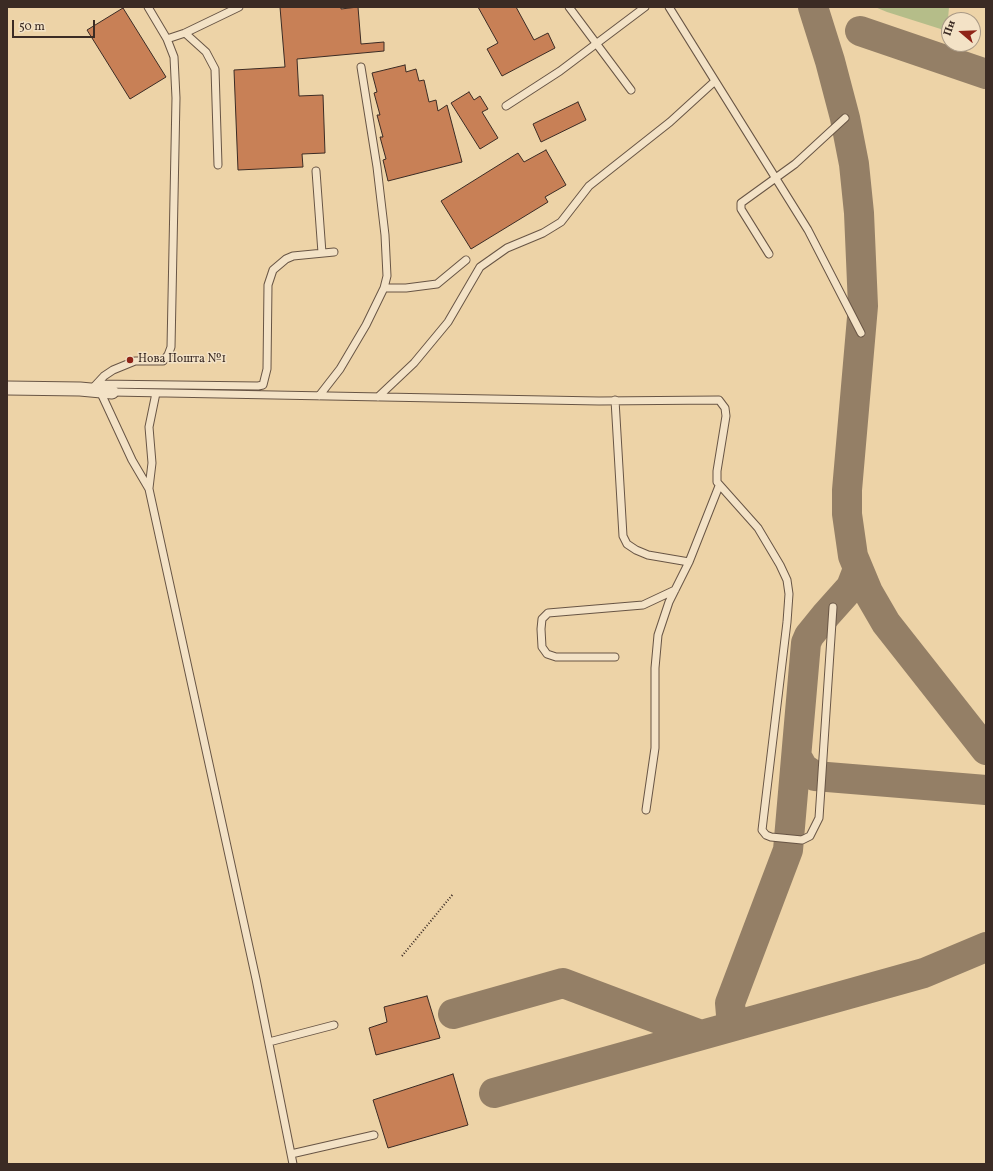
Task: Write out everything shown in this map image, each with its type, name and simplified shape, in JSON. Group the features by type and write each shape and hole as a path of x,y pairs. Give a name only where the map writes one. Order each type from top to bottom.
{"street":[{"path":"7,388 96,389"}],"lane":[{"path":"96,389 113,370 135,361 163,362 171,346 176,98 174,57 167,39 148,7"},
{"path":"167,39 185,33 239,7"},
{"path":"569,7 631,90"},
{"path":"506,106 560,71 645,7"},
{"path":"669,7 808,230 861,333"},
{"path":"185,33 206,52 215,69 218,165"},
{"path":"320,396 349,356 372,314 384,288 387,266 377,167 361,67"},
{"path":"378,397 414,363 448,322 480,267 507,248 543,233 561,222 589,186 670,122 715,81"},
{"path":"769,254 740,207 743,201 815,146 845,118"},
{"path":"316,171 322,253"},
{"path":"96,389 263,385 267,369 268,285 273,270 286,259 293,256 334,252"},
{"path":"384,288 406,288 437,284 466,260"},
{"path":"96,389 156,393 320,396 719,400 723,403 726,416 717,471 720,486 758,528 787,580 789,594 762,830 766,835 771,837 802,840 810,836 819,818 833,607"},
{"path":"96,389 132,460 149,488 269,1042 293,1164"},
{"path":"149,488 152,463 149,427 156,393"},
{"path":"616,400 623,536 628,544 636,550 648,555 689,562"},
{"path":"646,810 655,748 655,668 658,634 675,590 689,562 720,486"},
{"path":"616,657 556,657 547,654 542,647 542,619 548,613 643,604 675,590"},
{"path":"269,1042 334,1025"},
{"path":"291,1154 374,1135"}],"path":[{"path":"402,956 453,894"}],"green space":[{"path":"875,7 949,7 949,12 941,12 941,29"}],"building":[{"path":"280,7 341,7 341,9 358,7 361,44 384,42 384,51 297,59 299,96 323,95 325,153 302,154 303,167 238,170 234,70 285,67"},
{"path":"478,7 516,7 534,40 548,33 555,48 502,76 487,49 498,43"},
{"path":"123,8 166,77 130,99 87,30"},
{"path":"405,65 406,72 416,69 419,81 424,80 429,102 436,100 438,111 447,105 462,162 388,181 383,160 386,159 380,137 383,137 377,115 380,115 374,93 377,92 372,73"},
{"path":"469,92 474,100 480,96 488,109 482,112 498,138 480,149 451,103"},
{"path":"578,102 586,120 541,142 533,124"},
{"path":"546,150 566,185 545,197 548,202 471,249 441,201 518,153 524,162"},
{"path":"427,996 440,1038 376,1055 369,1028 387,1022 384,1007"},
{"path":"453,1074 468,1125 388,1148 373,1100"}],"taxiway":[{"path":"813,7 830,61 845,118 854,164 859,213 863,306 847,490 847,514 853,556 868,592 886,623 986,750"},
{"path":"860,31 986,74"},
{"path":"740,1024 736,1022 731,1015 730,1003 788,850 806,643 809,636 851,587 858,569"},
{"path":"797,757 803,768 815,776 986,790"},
{"path":"494,1093 924,973 986,947"},
{"path":"453,1014 563,983 701,1035"}],"place":[{"name":"Нова Пошта №1","path":"130,360"}]}
